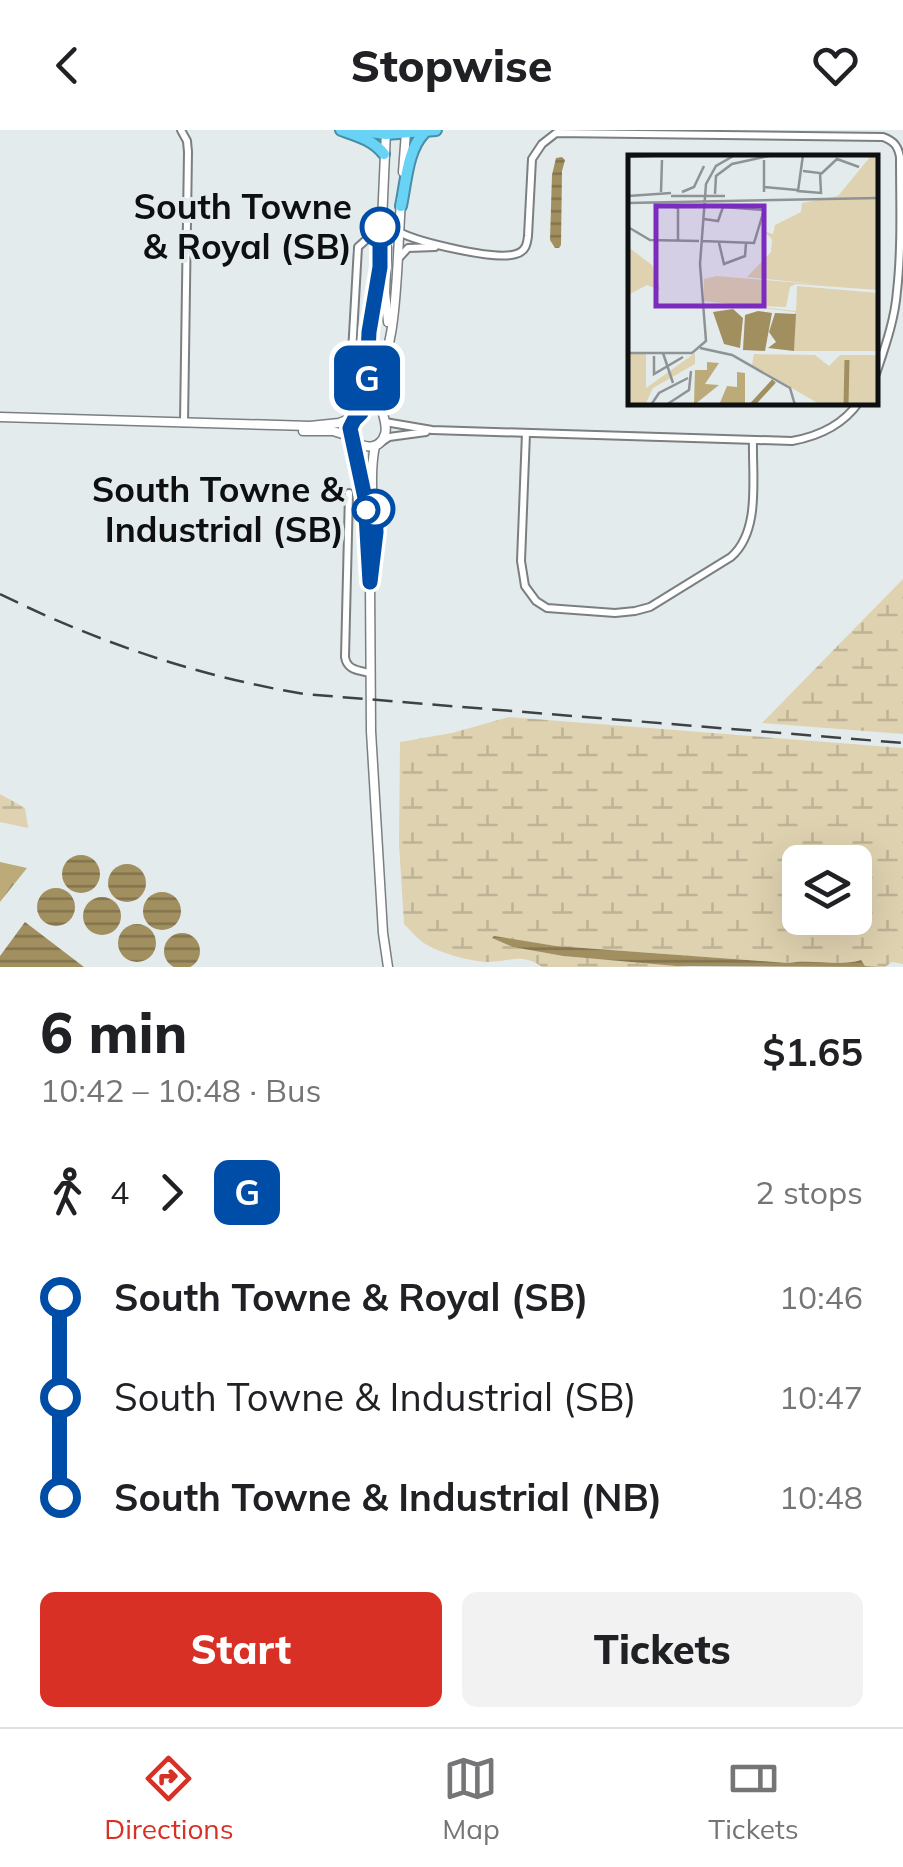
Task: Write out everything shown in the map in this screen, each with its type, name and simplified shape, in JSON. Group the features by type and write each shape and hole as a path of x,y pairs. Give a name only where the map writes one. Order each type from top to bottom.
{"highway":[{"path":"341,130 367,140 384,154"},
{"path":"352,130 436,130"},
{"path":"401,206 416,143 428,131"}],"street":[{"path":"181,130 186,138 188,162 184,423"},
{"path":"386,132 367,387 359,414 351,424 365,498 370,582 369,673 380,891 388,967"},
{"path":"370,582 376,532 371,462 385,436 378,392 390,336 406,132"},
{"path":"397,260 408,248 446,247 512,255 524,250 532,158 556,134 883,137 898,148 900,210 897,292 878,368"},
{"path":"399,232 446,247"},
{"path":"350,388 358,247 367,239 380,239"},
{"path":"380,239 387,248 390,336"},
{"path":"0,417 325,425 373,412 383,420 432,430 792,440 822,433 845,419 857,405"},
{"path":"285,425 333,432 364,447 389,437 432,430"},
{"path":"526,433 521,556 525,586 536,601 548,608 570,612 615,613 650,607 740,549 751,506 753,440"},
{"path":"349,492 345,656 348,666 369,673"}],"green space":[{"path":"903,579 903,734 762,723"},
{"path":"509,717 903,748 903,964 865,966 860,960 789,963 528,942 513,947 563,956 689,967 542,967 522,959 473,960 427,945 404,924 399,844 400,742"},
{"path":"0,794 25,808 28,828 0,822"},
{"path":"0,862 27,868 0,902"}],"shaded area":[{"path":"556,158 565,160 561,245 555,248 550,240 552,175"},
{"path":"81,855 94,861 100,874 94,887 81,893 68,887 62,874 68,861"},
{"path":"127,864 140,870 146,883 140,896 127,902 114,896 108,883 114,870"},
{"path":"56,888 69,894 75,907 69,920 56,926 43,920 37,907 43,894"},
{"path":"162,892 175,898 181,911 175,924 162,930 149,924 143,911 149,898"},
{"path":"102,897 115,903 121,916 115,929 102,935 89,929 83,916 89,903"},
{"path":"25,922 84,967 0,967 0,956"},
{"path":"137,924 150,930 156,943 150,956 137,962 124,956 118,943 124,930"},
{"path":"175,934 189,934 199,944 199,958 190,967 174,967 165,958 165,944"},
{"path":"494,936 556,946 788,963 861,960 865,966 881,967 676,966 563,956 513,947"}],"railway":[{"path":"0,594 148,655 225,678 304,694 903,743"}],"bus line":[{"name":"G","path":"375,509 370,582 365,498 350,428 366,397 369,332 380,267 380,227"}],"place":[{"name":"South Towne & Royal (SB)","path":"380,227"},
{"name":"South Towne & Industrial (SB)","path":"366,510"}]}
